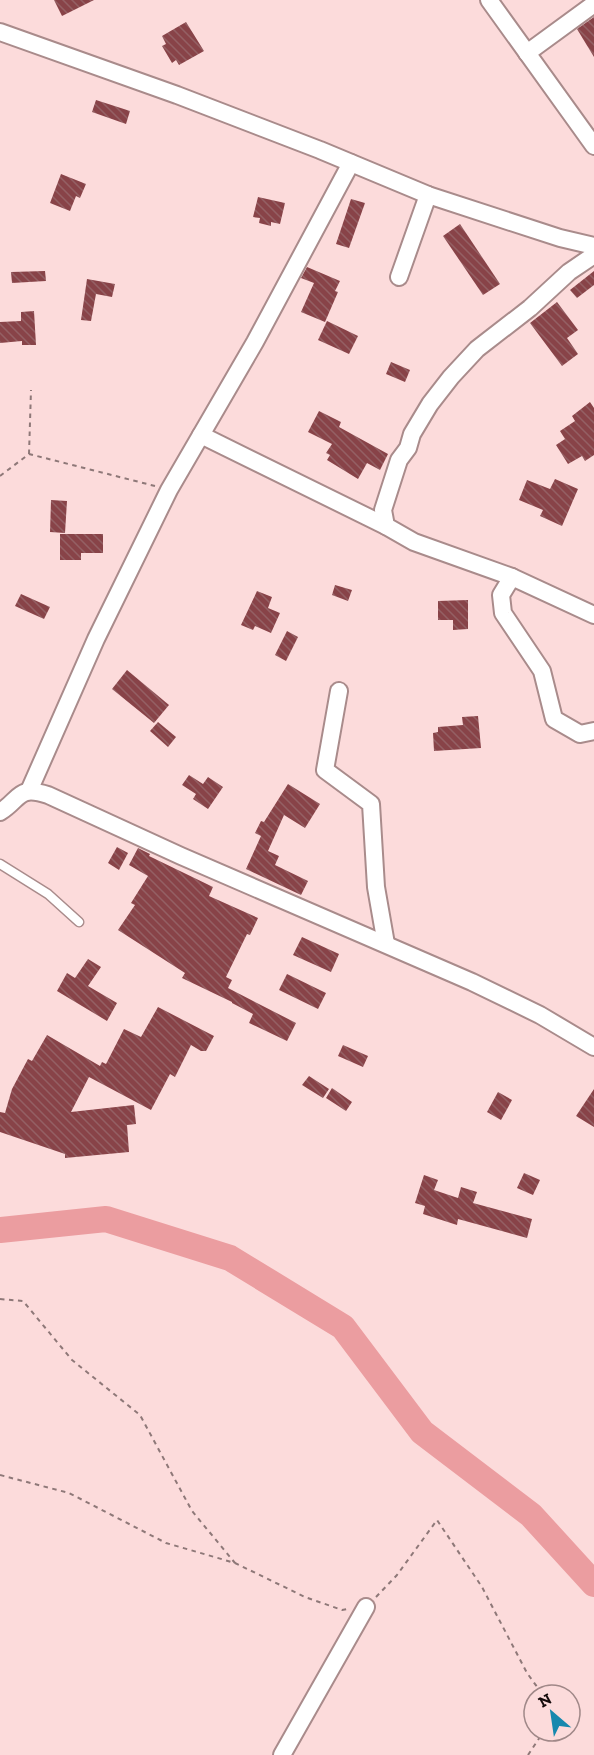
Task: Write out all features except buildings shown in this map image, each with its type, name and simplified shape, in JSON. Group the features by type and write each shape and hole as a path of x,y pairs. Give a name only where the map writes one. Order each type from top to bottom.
{"street":[{"path":"489,0 594,146"},
{"path":"527,52 594,4"},
{"path":"0,32 177,95 428,195 560,238 594,246"},
{"path":"29,791 96,639 169,490 255,342 351,163"},
{"path":"399,277 428,195"},
{"path":"386,525 383,510 399,460 408,448 412,434 430,404 451,376 477,350 530,308 569,272 594,255"},
{"path":"201,435 386,525 414,542 512,578 594,615"},
{"path":"512,578 501,595 503,613 542,671 554,719 580,734 594,732"},
{"path":"339,691 324,770 371,804 376,887 386,944"},
{"path":"0,812 20,794 29,791 48,795 181,856 520,1004 594,1047"},
{"path":"282,1755 366,1607"}],"lane":[{"path":"0,864 48,894 79,922"}],"path":[{"path":"29,454 31,390"},
{"path":"0,476 29,454"},
{"path":"29,454 169,490"},
{"path":"0,1299 23,1301 72,1360 140,1415 192,1511 235,1563"},
{"path":"0,1475 69,1493 166,1543 235,1563 304,1597 342,1610 366,1607 397,1575 437,1520 482,1587 534,1683"}],"waterway":[{"path":"0,1230 106,1219 230,1258 343,1327 422,1432 531,1515 594,1584"}]}
